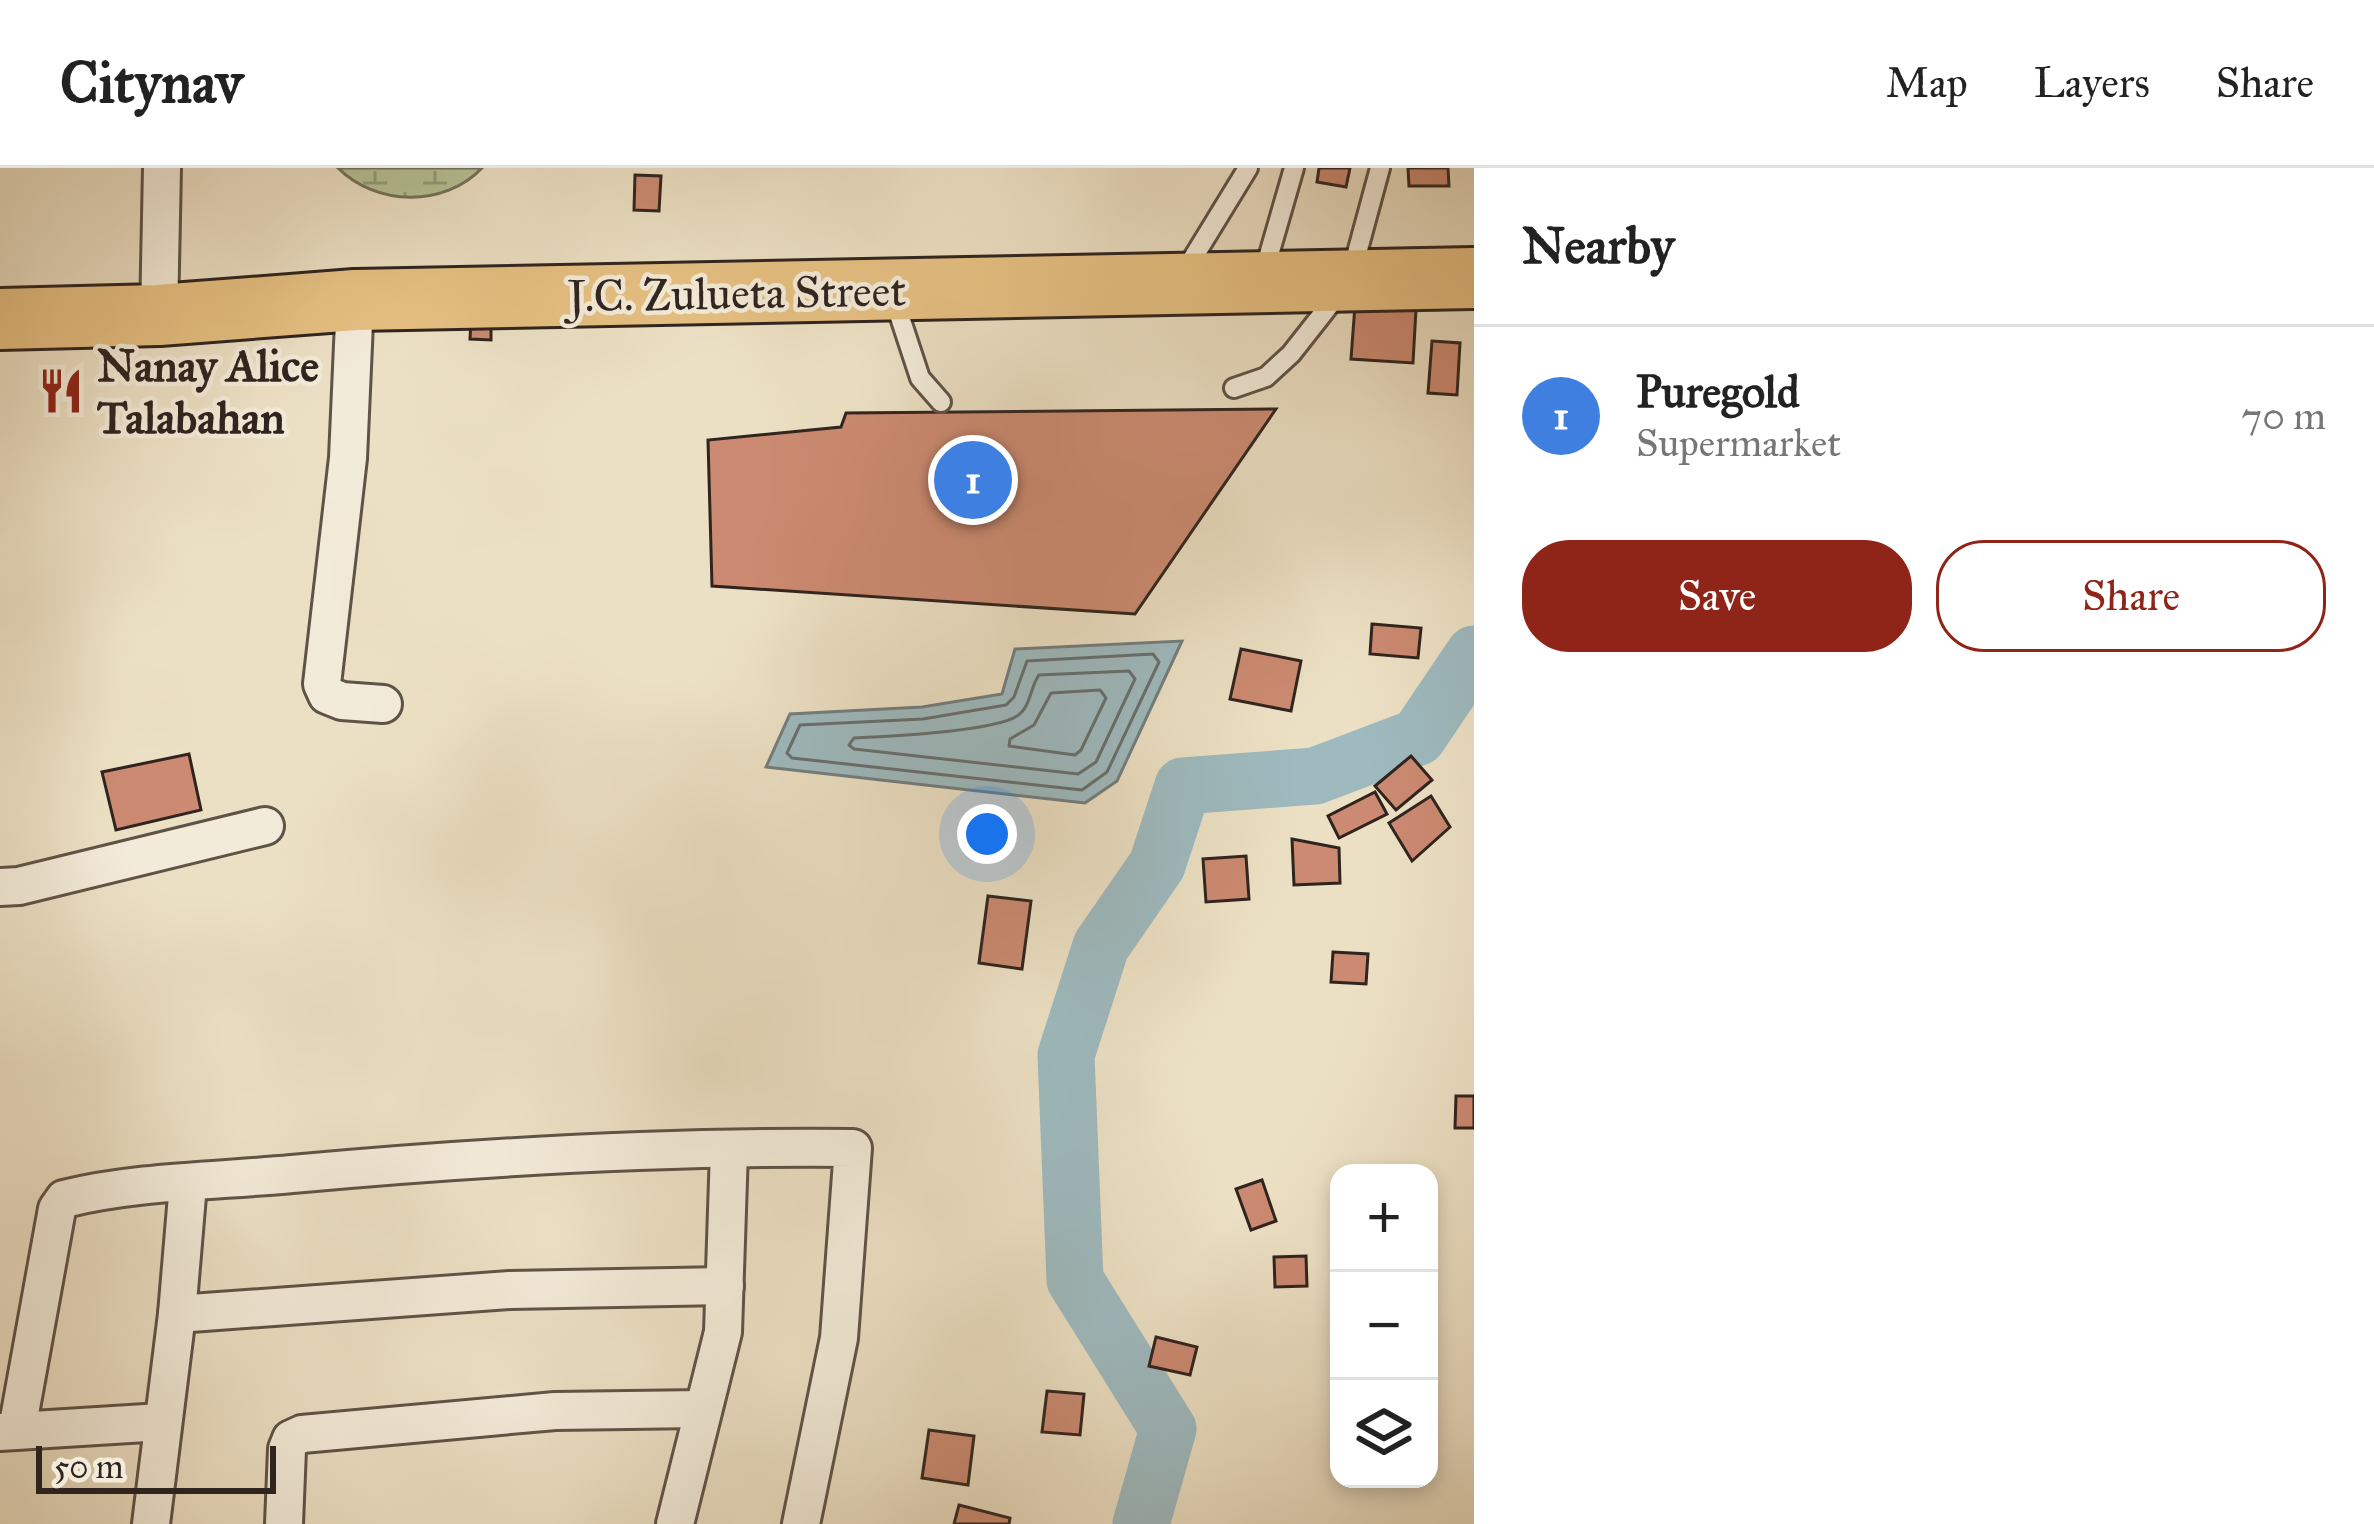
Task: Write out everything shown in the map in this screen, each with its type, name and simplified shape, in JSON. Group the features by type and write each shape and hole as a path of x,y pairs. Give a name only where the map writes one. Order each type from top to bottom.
{"main road":[{"name":"J.C. Zulueta Street","path":"0,319 159,315 355,300 1474,278"}],"street":[{"path":"159,315 162,168"},
{"path":"355,300 348,458 322,685 327,695 342,701 383,704"},
{"path":"0,887 100,868 265,826"},
{"path":"162,1422 9,1431 57,1209 64,1199 439,1161 853,1148 839,1338 801,1524"},
{"path":"675,1524 723,1332 729,1150"},
{"path":"151,1524 188,1184"},
{"path":"177,1314 510,1290 725,1286"},
{"path":"284,1524 287,1449 291,1439 302,1434 555,1411 702,1409"}],"lane":[{"path":"1176,285 1248,168"},
{"path":"1261,283 1294,168"},
{"path":"1234,388 1266,377 1291,354 1350,279 1380,168"},
{"path":"891,290 920,378 941,402"}],"green space":[{"path":"338,168 482,168 449,190 410,197 371,190"}],"water":[{"path":"1182,641 1117,781 1085,803 766,767 790,714 922,707 1002,694 1015,649"}],"building":[{"path":"1319,168 1350,168 1346,187 1317,182"},
{"path":"1408,168 1448,168 1449,186 1409,186"},
{"path":"635,175 661,176 659,211 634,210"},
{"path":"1355,305 1416,309 1413,363 1351,359"},
{"path":"471,320 491,320 491,340 470,339"},
{"path":"1432,341 1460,343 1457,395 1428,393"},
{"path":"1276,409 1135,614 712,586 708,440 841,427 846,413"},
{"path":"1372,624 1421,628 1418,658 1370,654"},
{"path":"1241,649 1301,661 1291,711 1230,699"},
{"path":"189,754 201,810 116,830 102,772"},
{"path":"1411,756 1432,780 1396,810 1375,786"},
{"path":"1375,792 1387,814 1339,838 1328,816"},
{"path":"1431,796 1450,827 1412,861 1389,823"},
{"path":"1292,839 1339,848 1340,883 1294,885"},
{"path":"1246,856 1249,899 1206,902 1203,859"},
{"path":"988,896 1031,901 1022,969 979,963"},
{"path":"1333,952 1368,954 1366,984 1331,982"},
{"path":"1456,1096 1474,1096 1474,1128 1455,1128"},
{"path":"1262,1180 1276,1221 1251,1230 1236,1189"},
{"path":"1306,1256 1307,1286 1275,1287 1274,1257"},
{"path":"1156,1337 1197,1347 1190,1375 1149,1366"},
{"path":"1047,1391 1084,1394 1080,1435 1042,1432"},
{"path":"929,1430 974,1436 968,1485 922,1478"},
{"path":"959,1505 1010,1518 1009,1524 954,1524"}],"waterway":[{"path":"1141,1524 1168,1429 1075,1280 1066,1055 1101,946 1157,865 1183,786 1315,776 1418,737 1474,654"}],"place":[{"name":"Nanay Alice Talabahan","path":"61,391"},
{"name":"Puregold","path":"973,480"}]}
